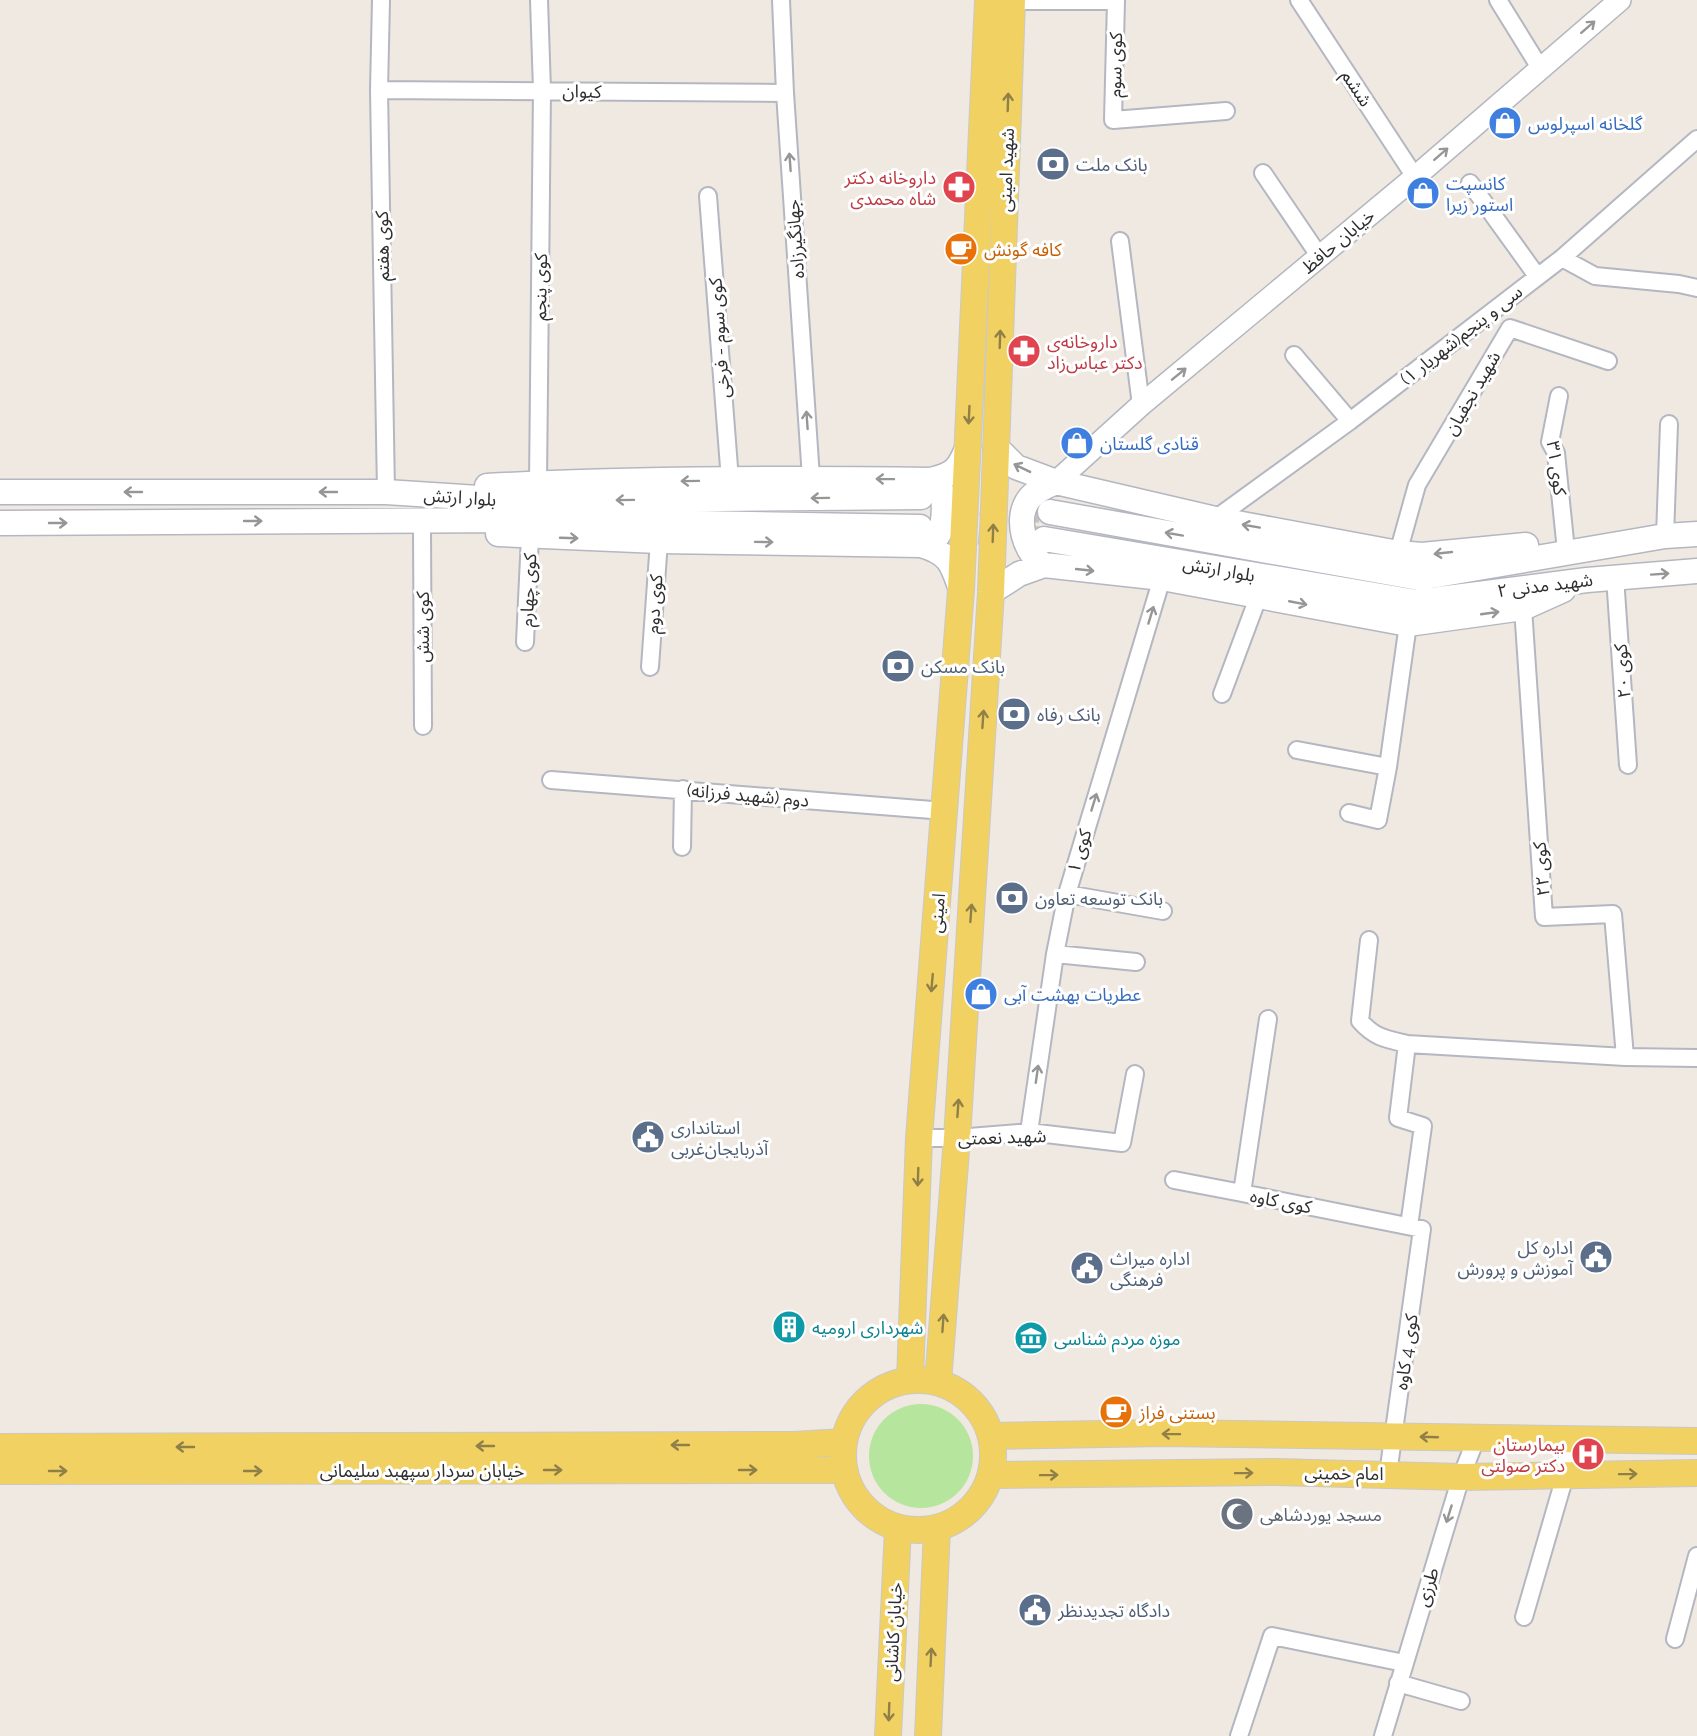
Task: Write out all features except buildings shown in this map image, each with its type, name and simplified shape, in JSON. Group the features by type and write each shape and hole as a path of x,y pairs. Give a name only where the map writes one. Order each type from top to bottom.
{"main road":[{"name":"شهید امینی","path":"968,446 1004,0"},
{"name":"شهید امینی","path":"992,592 1004,0"},
{"path":"926,489 954,472 964,458 968,446"},
{"name":"امینی","path":"910,1379 919,1138 961,590 968,446"},
{"path":"996,447 1016,467 1056,482 1397,564"},
{"path":"386,492 538,483 811,478 926,489 939,486 944,497 943,519 938,535 931,542 920,536 658,541 530,537 422,528 386,520"},
{"path":"1056,482 1030,497 1024,506 1022,522 1028,549 1035,560 1044,565 1162,578 1408,624 1523,608 1587,580"},
{"name":"بلوار ارتش","path":"0,492 386,492 526,501 926,489"},
{"name":"بلوار ارتش","path":"1050,512 1397,564"},
{"name":"بلوار ارتش","path":"0,523 527,520 920,536"},
{"name":"شهید مدنی ۲","path":"1397,564 1419,578 1574,545 1697,534"},
{"path":"920,536 949,560 961,590"},
{"name":"بلوار ارتش","path":"1044,539 1393,599"},
{"path":"992,592 1019,574 1044,565"},
{"name":"شهید مدنی ۲","path":"1393,599 1416,602 1587,580 1697,571"},
{"name":"امینی","path":"938,1382 957,1138 992,592"},
{"path":"910,1379 938,1382 956,1389 972,1402 984,1418 991,1436 994,1455 991,1475 983,1494 971,1509 955,1521 937,1528 918,1530 898,1528 869,1512 849,1486 844,1470 844,1442 851,1419 862,1404 876,1392 892,1383 910,1379"},
{"name":"امام خمینی","path":"991,1436 1165,1433 1697,1441"},
{"name":"خیابان سردار سپهبد سلیمانی","path":"0,1447 782,1445 844,1442"},
{"name":"خیابان سردار سپهبد سلیمانی","path":"0,1471 844,1470"},
{"name":"امام خمینی","path":"991,1475 1275,1472 1461,1477 1697,1473"},
{"name":"خیابان کاشانی","path":"888,1736 898,1528"},
{"path":"928,1736 937,1528"}],"street":[{"name":"کوی هفتم","path":"381,0 379,90 386,492"},
{"name":"کوی پنجم","path":"538,483 542,90 539,0"},
{"name":"جهانگیرزاده","path":"781,0 811,478"},
{"name":"کوی سوم","path":"1004,0 1116,1 1113,120 1226,111"},
{"name":"ششم","path":"1299,0 1415,177"},
{"path":"1497,0 1540,68"},
{"name":"خیابان حافظ","path":"1056,482 1141,405 1415,177 1613,2"},
{"name":"کیوان","path":"379,90 786,93"},
{"name":"سی و پنجم(شهریار ۱)","path":"1215,519 1350,421 1562,258 1697,139"},
{"path":"1263,173 1320,257"},
{"path":"1470,183 1537,276"},
{"name":"کوی سوم - فرخی","path":"708,196 730,480"},
{"path":"1120,241 1141,405"},
{"path":"1562,258 1595,276 1680,284 1697,288"},
{"name":"شهید نجفیان","path":"1397,564 1417,485 1510,328 1608,361"},
{"path":"1294,355 1350,421"},
{"name":"کوی ۳۱","path":"1559,396 1550,442 1556,453 1574,545"},
{"path":"1665,536 1669,424"},
{"name":"کوی شش","path":"422,528 423,726"},
{"name":"کوی چهارم","path":"525,642 530,537"},
{"name":"کوی دوم","path":"650,668 658,541"},
{"name":"کوی ۲۰","path":"1615,577 1628,765"},
{"name":"کوی ۱","path":"1029,1132 1054,954 1066,894 1162,578"},
{"path":"1222,694 1259,595"},
{"name":"کوی ۲۲","path":"1523,608 1544,917 1613,914 1624,1057"},
{"path":"1349,813 1378,820 1388,767 1408,624"},
{"path":"1297,750 1388,767"},
{"name":"دوم (شهید فرزانه)","path":"551,780 945,811"},
{"path":"682,847 683,789"},
{"path":"1066,894 1163,911"},
{"path":"1369,939 1360,1021 1379,1038 1407,1044 1624,1057 1697,1058"},
{"path":"1054,954 1136,962"},
{"name":"کوی کاوه","path":"1268,1019 1242,1193 1416,1227"},
{"name":"کوی 4 کاوه","path":"1388,1474 1416,1227 1423,1126 1398,1118 1407,1044"},
{"name":"شهید نعمتی","path":"919,1138 957,1138 1029,1132 1122,1143 1135,1074"},
{"path":"1174,1180 1242,1193"},
{"name":"طرزی","path":"1383,1736 1461,1477 1476,1439"},
{"path":"1524,1617 1565,1476 1569,1440"},
{"path":"1675,1639 1697,1556"},
{"path":"1239,1736 1272,1636 1404,1663"},
{"path":"1398,1683 1461,1701"}],"green space":[{"path":"921,1404 941,1408 958,1419 969,1436 973,1456 969,1476 958,1493 941,1504 921,1508 901,1504 884,1493 873,1476 869,1456 873,1436 884,1419 901,1408"}],"tunnel":[{"path":"945,500 1050,512"},
{"path":"943,529 1043,539"}],"place":[{"name":"گلخانه اسپرلوس","path":"1505,123"},
{"name":"بانک ملت","path":"1053,164"},
{"name":"داروخانه دکتر شاه محمدی","path":"959,187"},
{"name":"کانسپت استور زیرا","path":"1423,193"},
{"name":"کافه گونش","path":"961,249"},
{"name":"داروخانه‌ی دکتر عباس‌زاد","path":"1024,351"},
{"name":"قنادی گلستان","path":"1077,443"},
{"name":"بانک مسکن","path":"898,666"},
{"name":"بانک رفاه","path":"1014,714"},
{"name":"بانک توسعه تعاون","path":"1012,898"},
{"name":"عطریات بهشت آبی","path":"981,994"},
{"name":"استانداری آذربایجان‌غربی","path":"648,1137"},
{"name":"اداره کل آموزش و پرورش","path":"1596,1257"},
{"name":"اداره میراث فرهنگی","path":"1087,1268"},
{"name":"شهرداری ارومیه","path":"789,1327"},
{"name":"موزه مردم شناسی","path":"1031,1338"},
{"name":"بستنی فراز","path":"1116,1412"},
{"name":"بیمارستان دکتر صولتی","path":"1588,1454"},
{"name":"مسجد یوردشاهی","path":"1237,1514"},
{"name":"دادگاه تجدیدنظر","path":"1035,1610"}]}
